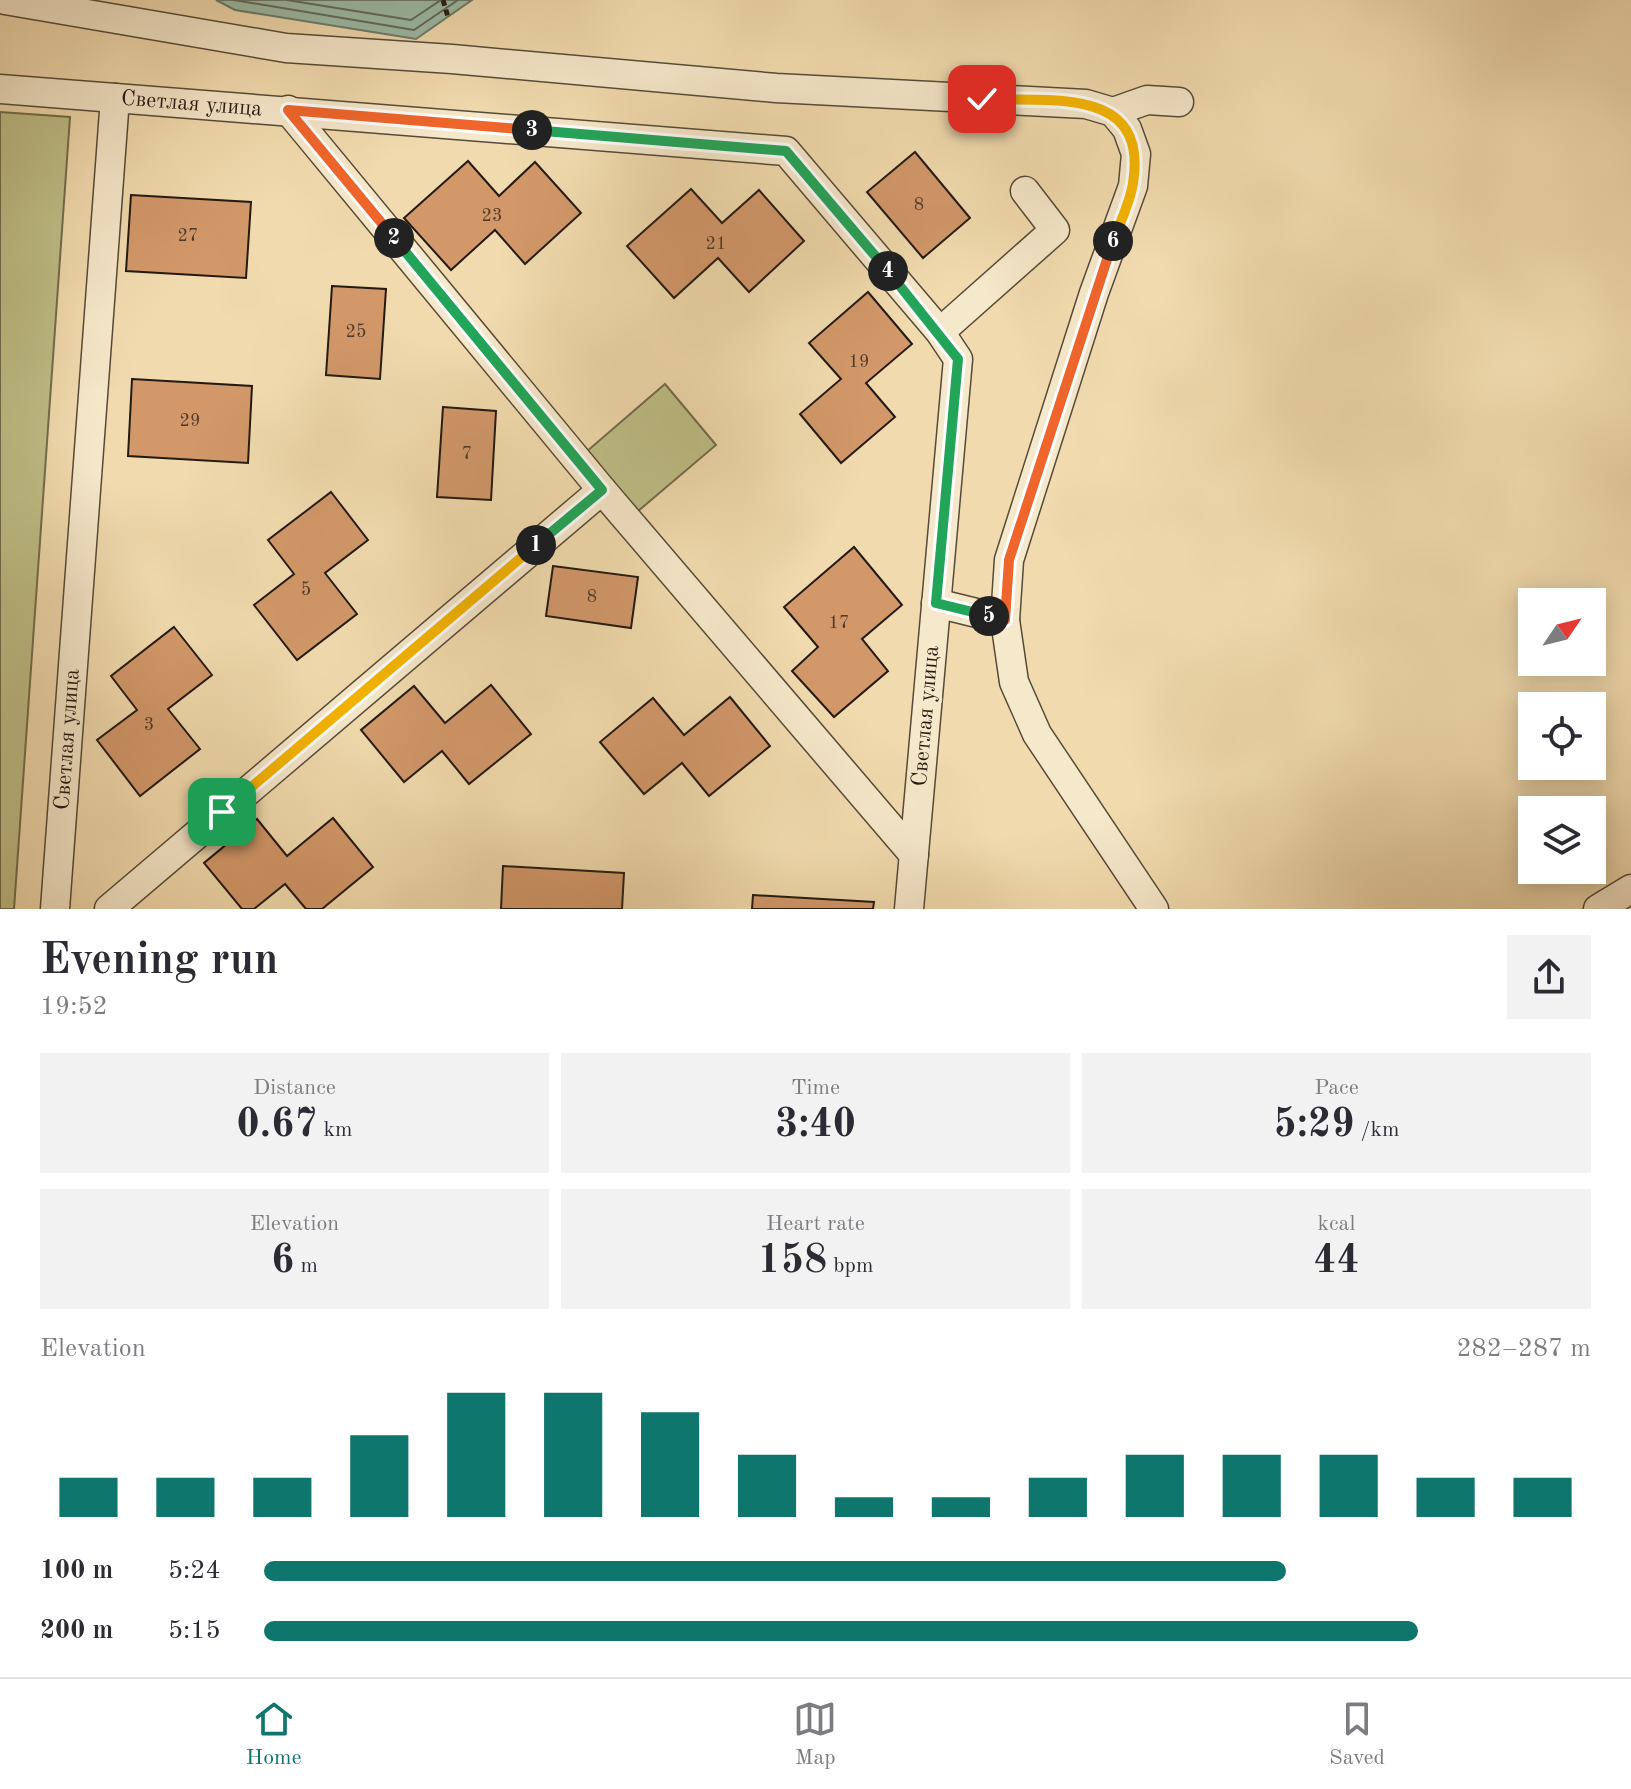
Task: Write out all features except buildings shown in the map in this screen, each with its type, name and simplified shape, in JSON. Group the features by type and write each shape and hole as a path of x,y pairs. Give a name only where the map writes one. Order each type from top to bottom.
{"street":[{"path":"5,0 286,48 452,59 776,88 1086,104 1113,112 1127,129 1136,154 1133,186 1042,449 1009,560 1005,620 1014,682 1037,734 1154,909"},
{"path":"0,89 115,98"},
{"name":"Светлая улица","path":"55,909 115,98 786,151 940,332 958,359 909,909"},
{"path":"1113,112 1147,100 1179,102"},
{"path":"288,110 602,490 914,855"},
{"path":"940,332 1055,230 1025,191"},
{"path":"109,909 602,490"},
{"path":"936,603 1005,620"},
{"path":"1598,909 1631,889"}],"path":[{"path":"443,0 448,17"}],"shaded area":[{"path":"0,112 70,117 14,909 0,909"},
{"path":"665,384 716,445 637,512 586,452"}],"water":[{"path":"216,0 472,0 416,39 235,10"}],"route":[{"path":"222,812 602,490 288,110 786,151 940,332 958,359 936,603 1005,620 1009,560 1094,293 1133,186 1136,154 1127,129 1113,112 1086,104 982,99"}]}
